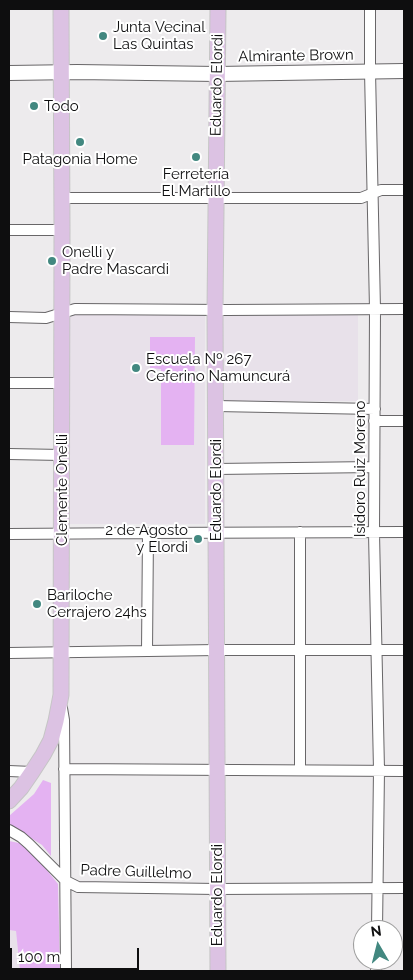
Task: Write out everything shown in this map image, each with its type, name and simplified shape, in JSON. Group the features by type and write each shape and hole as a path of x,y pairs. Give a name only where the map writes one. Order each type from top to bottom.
{"main road":[{"name":"Clemente Onelli","path":"61,9 61,695"},
{"name":"Eduardo Elordi","path":"218,9 215,310 218,971"},
{"name":"Almirante Brown","path":"9,73 218,74 404,71"},
{"path":"9,801 32,772 51,740 61,695"}],"street":[{"name":"Isidoro Ruiz Moreno","path":"370,9 375,309 374,533 379,770 377,920"},
{"path":"62,198 361,198 381,190 404,190"},
{"path":"9,230 62,230"},
{"path":"9,317 46,318 75,309 404,309"},
{"path":"9,383 62,383"},
{"path":"216,406 375,410"},
{"path":"374,421 404,421"},
{"path":"9,454 62,455"},
{"path":"216,469 374,467"},
{"path":"300,532 300,770"},
{"path":"9,534 404,532"},
{"path":"147,652 148,533"},
{"path":"9,653 404,650"},
{"name":"Clemente Onelli","path":"61,695 64,720 66,971"},
{"path":"64,769 404,771"},
{"path":"9,772 32,772"},
{"name":"Padre Guillelmo","path":"9,830 30,844 66,881 78,887 217,889 404,888"}],"shaded area":[{"path":"67,315 205,315 205,524 67,524"},
{"path":"222,315 358,315 358,401 222,401"},
{"path":"150,337 195,337 194,445 161,445 161,369 150,368"},
{"path":"43,780 51,783 51,856 42,845 9,824 9,816 34,794"},
{"path":"9,841 19,843 34,854 58,884 60,971 20,971 16,931 9,930"},
{"path":"9,930 16,931 20,971 9,971"}],"place":[{"name":"Junta Vecinal Las Quintas","path":"103,36"},
{"name":"Todo","path":"34,106"},
{"name":"Patagonia Home","path":"80,142"},
{"name":"Ferretería El Martillo","path":"196,157"},
{"name":"Onelli y Padre Mascardi","path":"52,261"},
{"name":"Escuela Nº 267 Ceferino Namuncurá","path":"136,368"},
{"name":"2 de Agosto y Elordi","path":"198,539"},
{"name":"Bariloche Cerrajero 24hs","path":"37,604"}]}
